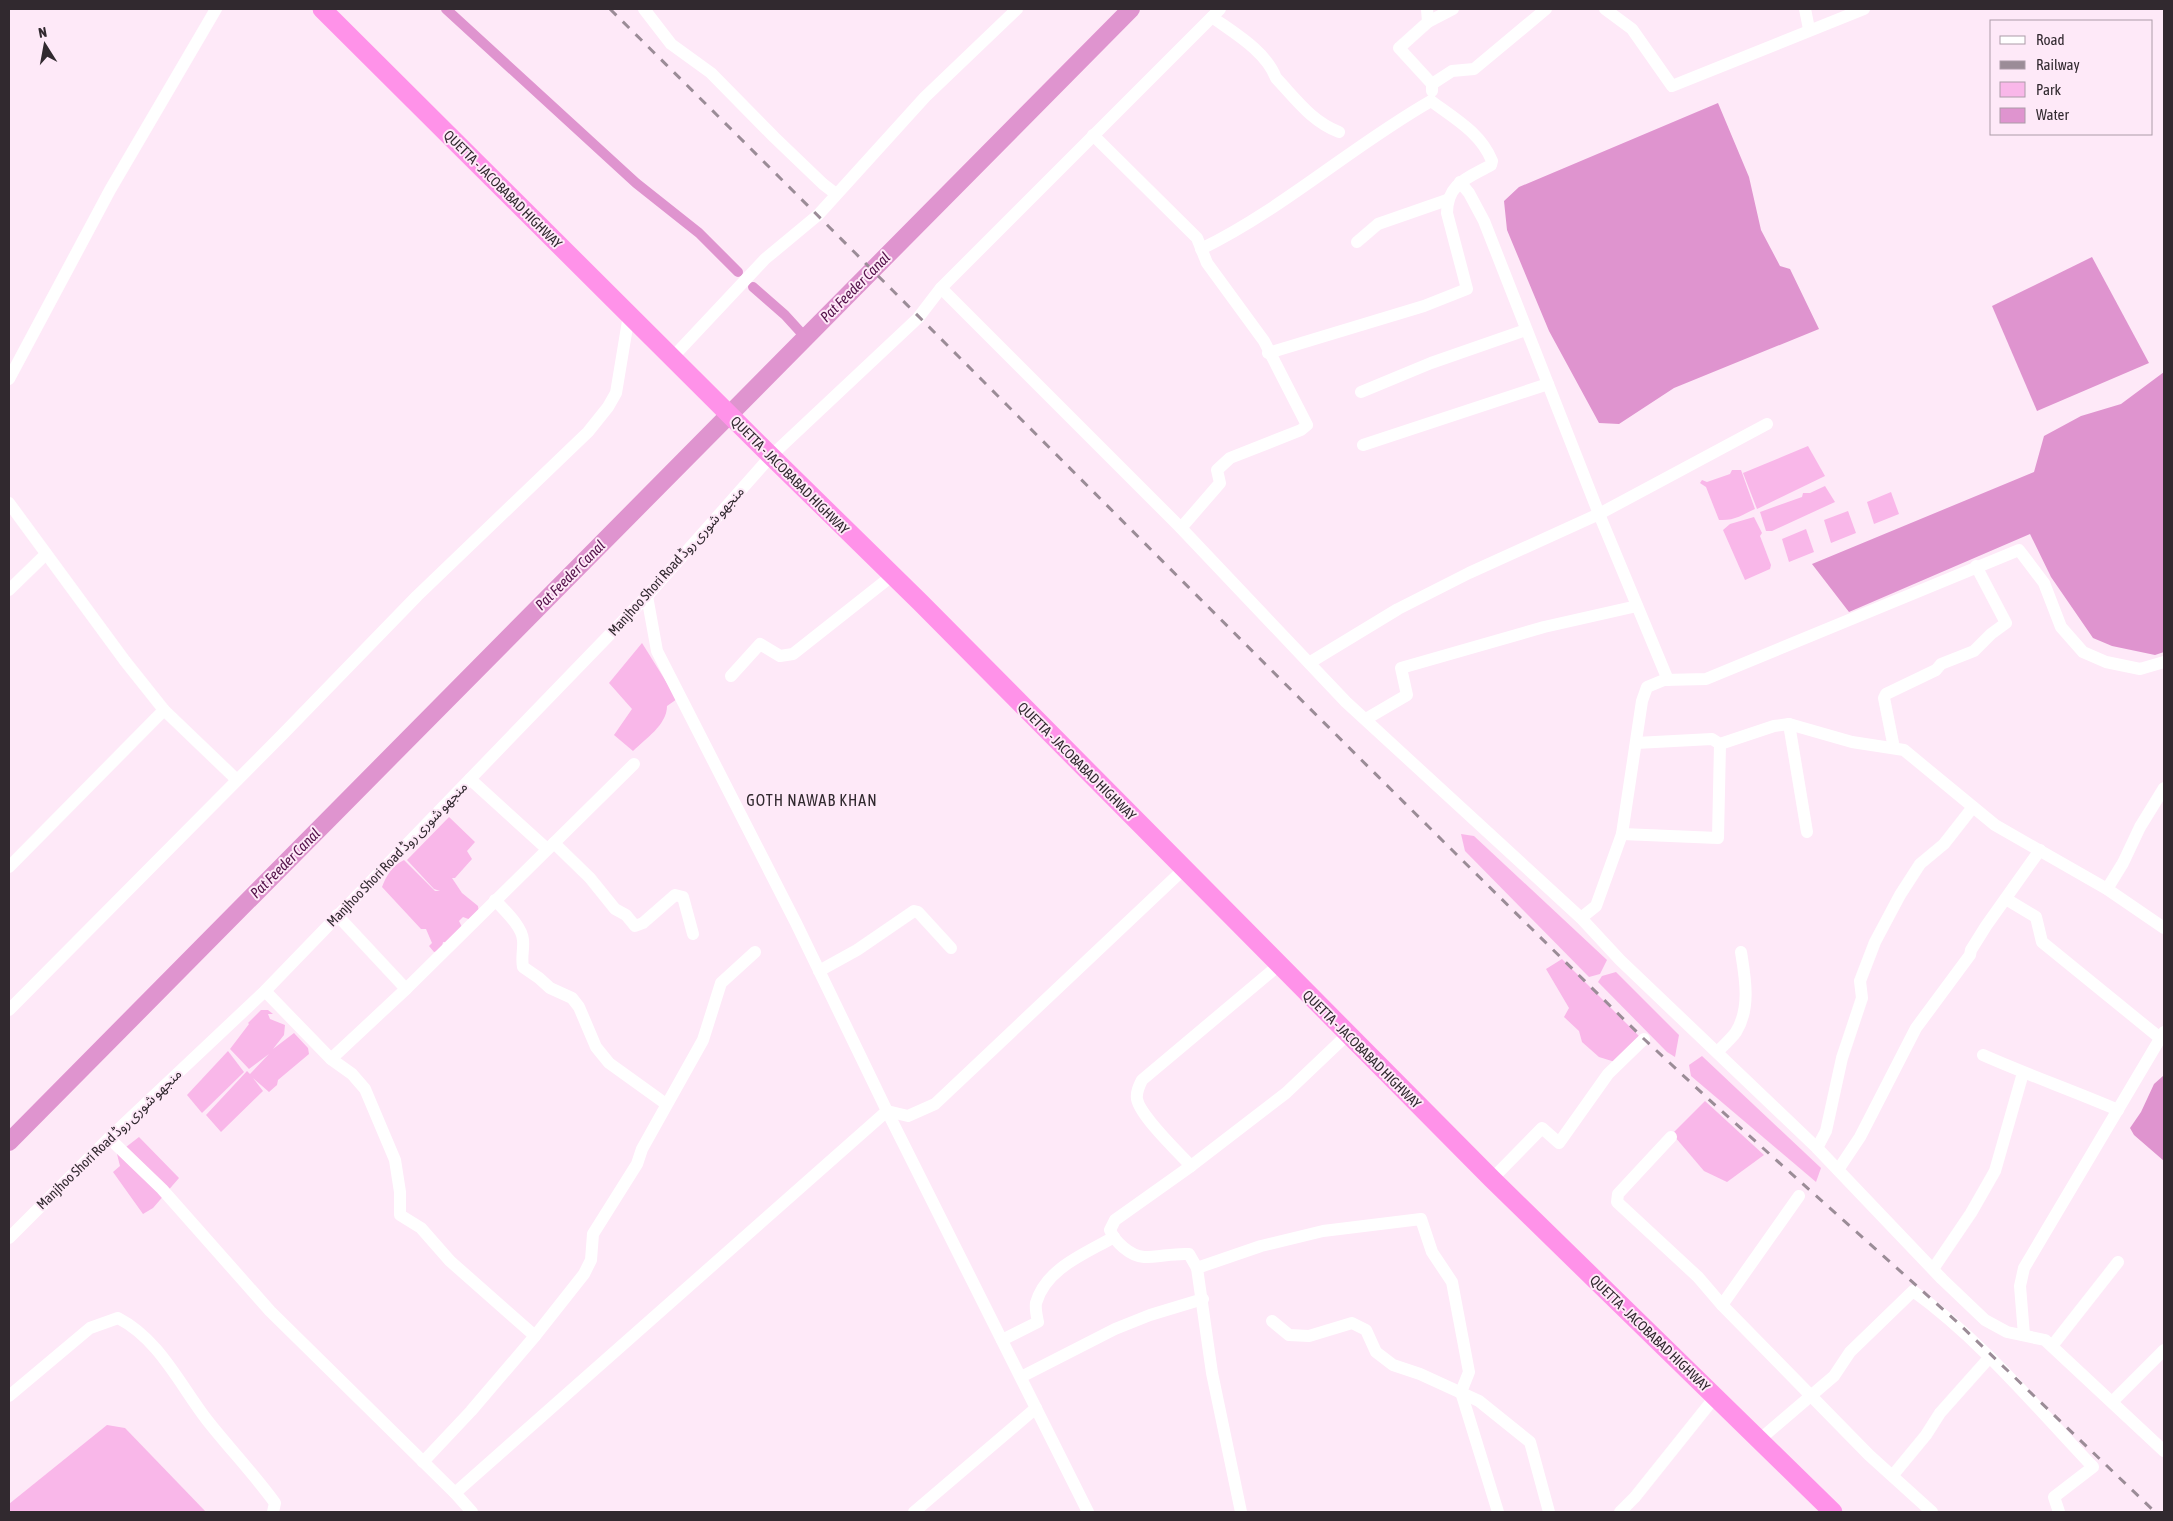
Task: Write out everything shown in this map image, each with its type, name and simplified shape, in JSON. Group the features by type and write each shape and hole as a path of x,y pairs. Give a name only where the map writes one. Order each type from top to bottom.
{"highway":[{"name":"QUETTA - JACOBABAD HIGHWAY","path":"322,9 770,456 893,575 1347,1035 1758,1441 1833,1512"}],"street":[{"path":"9,379 110,190 216,9"},
{"path":"644,9 671,44 711,73 774,138 822,184 836,194"},
{"path":"672,358 765,259 818,214 925,98 1017,9"},
{"path":"1431,101 1432,84 1400,48 1427,15 1453,9"},
{"path":"1432,84 1452,71 1474,69 1546,9"},
{"path":"1605,9 1632,29 1672,86 1809,29 1864,9"},
{"path":"1805,9 1809,29"},
{"path":"1216,13 1253,47 1273,71 1276,78 1314,119 1324,126 1339,132"},
{"name":"Manjhoo Shori Road منجھو شوری روڈ","path":"9,1238 109,1138 265,990 647,596 770,456 918,318 940,288 1216,13"},
{"path":"1357,242 1378,224 1447,200 1460,182 1491,166 1492,161 1484,142 1431,101"},
{"path":"1201,249 1252,220 1354,152 1398,120 1431,101"},
{"path":"1093,135 1197,238 1207,263 1258,331 1306,425 1301,430 1230,458 1221,464 1217,470 1220,483 1181,528"},
{"path":"1460,182 1469,193 1484,221 1599,514 1668,680"},
{"path":"1268,353 1424,306 1467,289 1447,213 1447,200"},
{"path":"940,288 1181,528 1309,663 1366,719 1581,918 1620,960 1817,1148 1933,1269 1985,1320 2007,1332 2045,1340 2164,1451"},
{"path":"9,1010 417,596 588,432 608,407 616,393 629,315"},
{"path":"1361,392 1431,363 1526,330"},
{"path":"1363,445 1548,384"},
{"path":"1309,663 1398,609 1469,573 1599,514 1767,424"},
{"path":"9,503 125,661 164,710 237,780"},
{"path":"1581,918 1596,906 1622,834 1642,701 1647,687 1668,680 1706,679 1840,625 1976,566 2019,550 2044,583 2061,627 2083,652 2106,662 2140,669 2164,662"},
{"path":"9,590 46,554"},
{"path":"1894,748 1884,698 1886,694 1936,670 1940,664 1974,651 1991,634 2006,623 1976,566"},
{"path":"731,676 760,644 780,656 793,654 893,575"},
{"path":"647,596 657,651 819,971 1088,1512"},
{"path":"1366,719 1407,695 1401,668 1544,627 1637,606"},
{"path":"9,867 164,710"},
{"path":"1789,724 1807,832"},
{"path":"1720,744 1774,726 1789,724 1852,742 1904,750 1995,825 2107,889 2164,928"},
{"path":"1636,743 1712,739 1720,744"},
{"path":"1622,834 1718,838 1720,744"},
{"path":"331,1059 634,764"},
{"path":"470,779 590,878 616,909 626,915 635,926 643,922 675,895 683,897 693,934"},
{"path":"2107,889 2123,863 2140,827 2164,788"},
{"path":"1817,1148 1826,1131 1842,1058 1862,998 1860,981 1875,942 1900,895 1920,864 1944,844 1973,807"},
{"path":"1838,1170 1860,1137 1916,1028 1970,955 1971,950 1986,926 2040,850"},
{"path":"887,1111 908,1116 935,1104 1184,869"},
{"path":"2006,899 2036,917 2042,942 2162,1035 2024,1268 2020,1286 2024,1336"},
{"path":"495,900 520,931 523,939 521,958 523,967 550,988 572,998 579,1007 596,1047 609,1063 666,1104"},
{"path":"819,971 857,950 914,911 918,912 951,948"},
{"path":"337,915 406,988"},
{"path":"423,1462 471,1411 536,1336 584,1274 591,1260 593,1234 637,1164 642,1149 703,1040 721,983 755,952"},
{"path":"1717,1052 1736,1032 1745,1008 1746,983 1741,952"},
{"path":"1191,1166 1143,1111 1137,1097 1138,1088 1142,1080 1279,965"},
{"path":"265,990 331,1059 352,1074 365,1089 395,1160 400,1192 400,1215 422,1228 450,1261 536,1336"},
{"path":"1242,1512 1212,1372 1203,1299 1197,1268 1189,1254 1171,1253 1142,1257 1121,1245 1110,1230 1115,1220 1191,1166 1286,1093 1347,1035"},
{"path":"1492,1179 1542,1128 1559,1143 1608,1074 1644,1039"},
{"path":"1983,1055 2023,1073 2060,1085 2118,1110"},
{"path":"1933,1269 1971,1213 1995,1171 2023,1073"},
{"path":"455,1493 887,1111"},
{"path":"1671,1137 1617,1196 1617,1202 1698,1277 1722,1305 1869,1455 1932,1512"},
{"path":"109,1138 162,1189 270,1311 472,1512"},
{"path":"1722,1305 1799,1196"},
{"path":"1197,1268 1261,1246 1323,1231 1421,1219 1432,1252 1452,1282 1469,1372 1461,1392 1498,1512"},
{"path":"1002,1340 1038,1322 1036,1304 1047,1281 1065,1265 1114,1237"},
{"path":"2052,1346 2118,1262"},
{"path":"1758,1441 1834,1376 1850,1352 1913,1291 1941,1311 1989,1358 2093,1467 2054,1497 2058,1512"},
{"path":"1021,1377 1115,1329 1150,1315 1203,1299"},
{"path":"9,1396 90,1328 118,1318 134,1326 156,1348 208,1421 275,1502 272,1512"},
{"path":"1272,1321 1289,1335 1310,1336 1352,1322 1366,1330 1376,1352 1393,1365 1479,1401 1530,1442 1549,1512"},
{"path":"2112,1402 2164,1350"},
{"path":"1893,1475 1926,1435 1940,1413 1989,1358"},
{"path":"1620,1512 1635,1497 1715,1397"},
{"path":"914,1512 1036,1408"}],"green space":[{"path":"1808,446 1825,476 1757,509 1743,473"},
{"path":"1732,470 1741,470 1755,509 1734,519 1719,520 1706,487 1700,483 1702,480 1707,482 1730,474"},
{"path":"1825,486 1835,502 1772,531 1766,531 1760,512 1802,497 1803,493 1810,493"},
{"path":"1891,492 1899,514 1874,524 1867,502"},
{"path":"1848,511 1856,533 1831,543 1824,520"},
{"path":"1754,517 1762,533 1760,536 1771,565 1770,569 1745,580 1723,530 1730,524"},
{"path":"1806,529 1814,552 1789,562 1782,539"},
{"path":"642,643 677,699 667,706 666,713 659,725 633,751 614,735 632,709 609,683"},
{"path":"449,817 475,842 467,851 472,859 455,878 452,878 462,893 478,906 479,914 471,920 463,917 459,921 462,927 451,942 443,942 441,951 434,952 429,946 432,943 426,929 421,929 382,887 390,871 404,860 435,891 440,891 434,889 407,860"},
{"path":"1461,834 1474,836 1607,960 1600,974 1589,977 1465,851"},
{"path":"1562,959 1640,1037 1615,1062 1599,1057 1582,1042 1579,1031 1564,1017 1569,1008 1546,969"},
{"path":"1616,972 1679,1035 1675,1057 1667,1052 1598,982 1602,976"},
{"path":"261,1010 268,1010 273,1014 268,1014 270,1019 285,1025 284,1035 273,1049 294,1033 308,1048 309,1054 278,1080 277,1085 269,1092 253,1078 263,1091 221,1132 206,1115 247,1071 250,1074 269,1054 249,1069 230,1049 248,1023"},
{"path":"228,1051 244,1072 202,1113 187,1095"},
{"path":"1702,1056 1821,1168 1816,1182 1691,1076 1689,1065"},
{"path":"1705,1101 1764,1155 1727,1182 1704,1171 1675,1137 1674,1132"},
{"path":"139,1137 179,1178 153,1208 143,1214 113,1172 120,1166 117,1154"},
{"path":"107,1425 125,1428 206,1512 9,1512 9,1504"}],"water":[{"path":"1718,103 1749,177 1761,230 1780,266 1790,269 1819,329 1674,388 1619,424 1599,423 1549,331 1507,230 1504,201 1519,187"},
{"path":"2092,257 2149,363 2037,411 1992,306"},
{"path":"2164,372 2164,652 2155,655 2112,646 2093,638 2051,577 2030,534 1849,612 1812,564 2034,472 2044,436 2081,416 2121,404"},
{"path":"2164,1070 2164,1161 2134,1135 2130,1128 2141,1112 2154,1084 2163,1076"}],"waterway":[{"path":"446,9 636,183 699,233 738,272"},
{"name":"Pat Feeder Canal","path":"9,1142 1131,9"},
{"path":"753,287 785,315 805,337"}],"railway":[{"path":"610,9 1384,783 1644,1039 1957,1322 2155,1512"}],"district":[{"name":"GOTH NAWAB KHAN","path":"812,800"}]}
